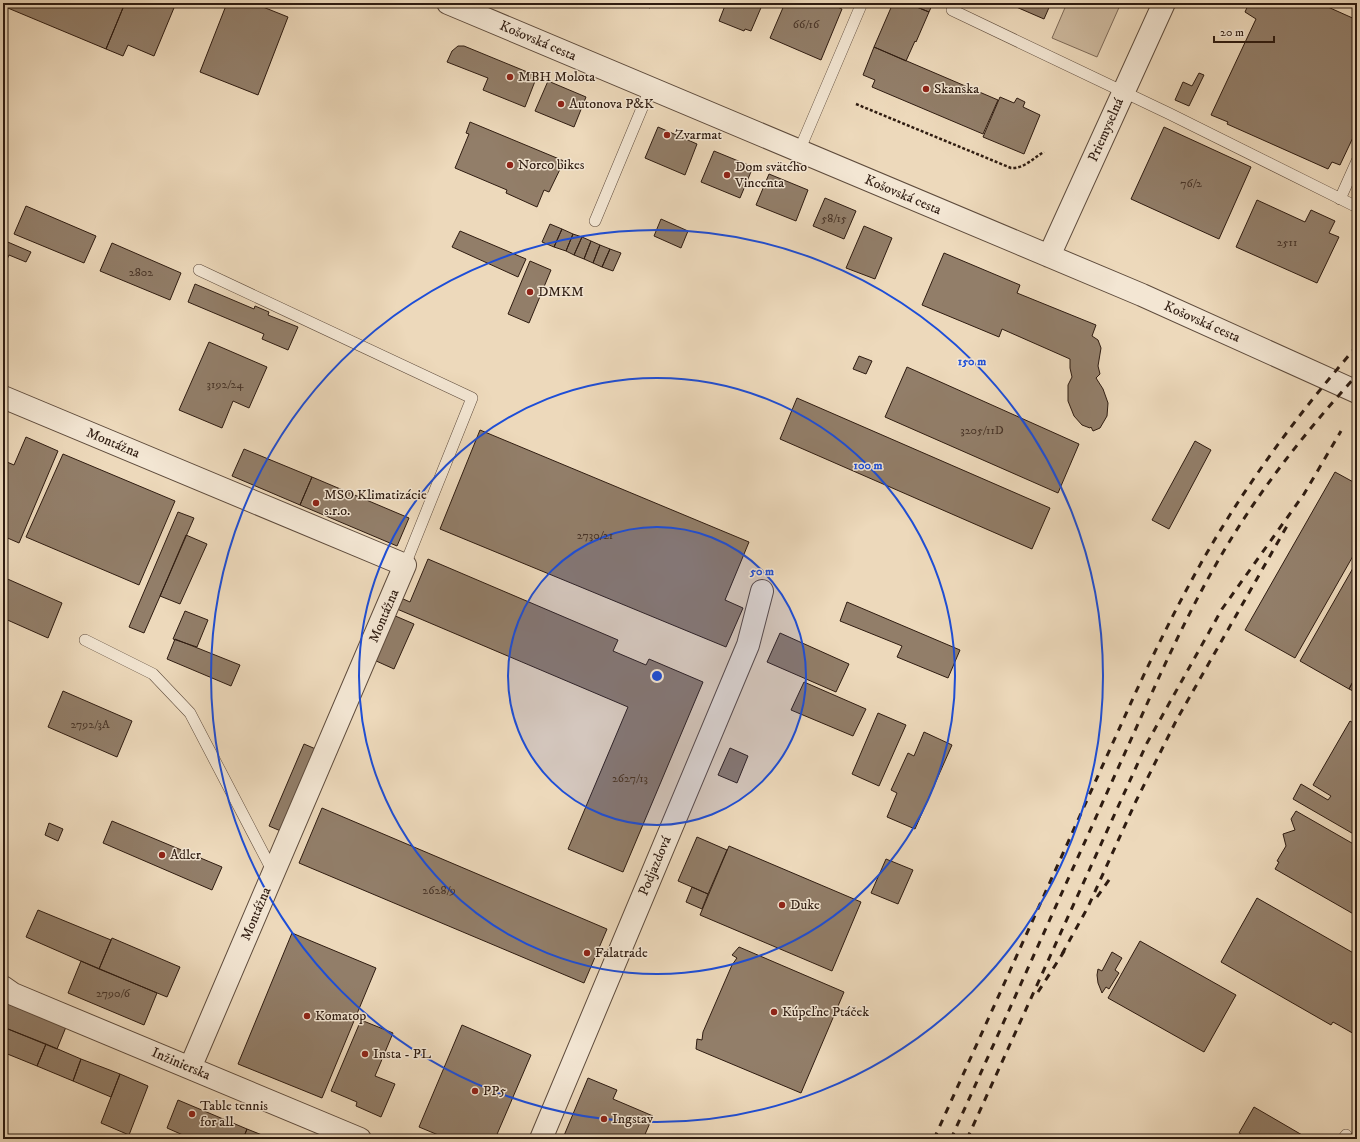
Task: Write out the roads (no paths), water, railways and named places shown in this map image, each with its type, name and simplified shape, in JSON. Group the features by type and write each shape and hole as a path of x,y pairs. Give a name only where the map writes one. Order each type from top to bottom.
{"street":[{"name":"Košovská cesta","path":"448,3 1142,295 1357,392"},
{"name":"Priemyselná","path":"1049,256 1164,3"},
{"name":"Montážna","path":"3,397 406,565 190,1068"},
{"name":"Podjazdová","path":"541,1139 748,645 762,591"},
{"name":"Inžinierska","path":"3,987 13,994 360,1139"}],"lane":[{"path":"799,151 862,3"},
{"path":"952,10 1124,92 1357,207"},
{"path":"595,221 650,89"},
{"path":"1340,199 1357,162"},
{"path":"199,270 472,398 406,565"},
{"path":"85,640 153,674 190,713 274,872"}],"railway":[{"path":"934,1139 1134,696 1187,589 1212,544 1250,484 1291,427 1357,346"},
{"path":"951,1139 1160,675 1197,599 1237,530 1268,483 1320,417 1357,375"},
{"path":"967,1139 1147,743 1222,609 1304,494 1341,431"},
{"path":"1062,954 1088,907 1136,801 1176,721 1287,526"},
{"path":"1097,897 1111,877"},
{"path":"1038,992 1065,950"}],"place":[{"name":"MBH Molota","path":"510,77"},
{"name":"Skanska","path":"926,89"},
{"name":"Autonova P&K","path":"561,104"},
{"name":"Zvarmat","path":"667,135"},
{"name":"Norco bikes","path":"510,165"},
{"name":"Dom svätého Vincenta","path":"727,175"},
{"name":"DMKM","path":"530,292"},
{"name":"MSO Klimatizácie s.r.o.","path":"316,503"},
{"name":"Adler","path":"162,855"},
{"name":"Duke","path":"782,905"},
{"name":"Falatrade","path":"587,953"},
{"name":"Kúpeľne Ptáček","path":"774,1012"},
{"name":"Komatop","path":"307,1016"},
{"name":"Insta - PL","path":"365,1054"},
{"name":"PP5","path":"475,1091"},
{"name":"Table tennis for all","path":"192,1114"},
{"name":"Ingstav","path":"604,1119"}]}
